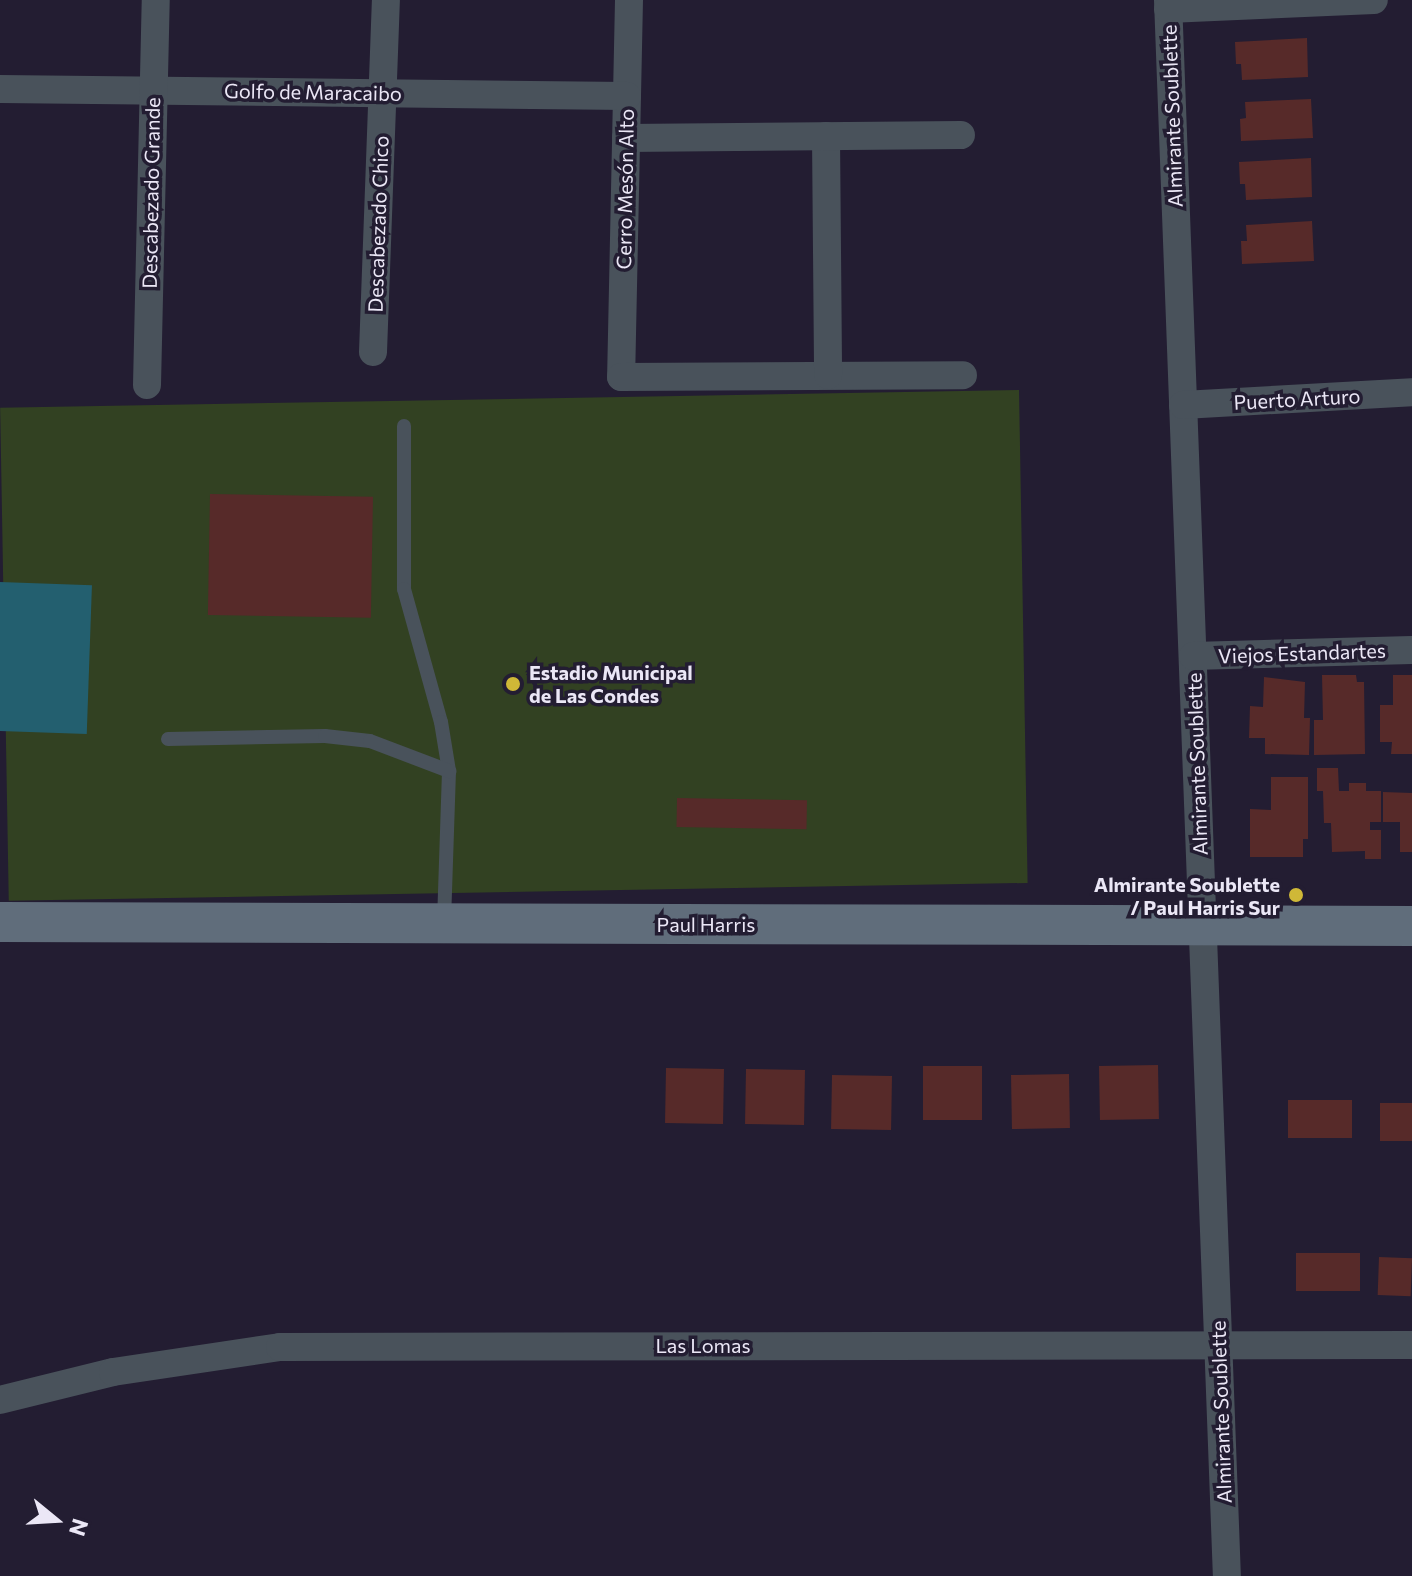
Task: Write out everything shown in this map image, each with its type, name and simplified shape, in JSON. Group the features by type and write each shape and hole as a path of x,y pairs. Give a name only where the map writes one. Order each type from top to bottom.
{"street":[{"name":"Descabezado Grande","path":"147,385 156,0"},
{"name":"Descabezado Chico","path":"373,352 386,0"},
{"name":"Cerro Mesón Alto","path":"629,0 621,377 828,375"},
{"path":"1168,5 1374,0"},
{"name":"Almirante Soublette","path":"1168,5 1227,1576"},
{"name":"Golfo de Maracaibo","path":"0,89 627,96"},
{"path":"626,138 961,135"},
{"path":"826,136 828,375 963,375"},
{"name":"Puerto Arturo","path":"1183,405 1412,392"},
{"name":"Viejos Estandartes","path":"1193,656 1412,650"},
{"name":"Paul Harris","path":"0,922 1412,926"},
{"name":"Las Lomas","path":"0,1400 113,1372 280,1347 397,1344 1412,1345"}],"lane":[{"path":"404,426 404,589 441,722 449,771 444,922"},
{"path":"168,739 325,736 370,741 449,771"}],"green space":[{"name":"Estadio Municipal de Las Condes","path":"1019,390 1028,883 9,901 0,408"}],"water":[{"path":"0,582 92,585 87,734 0,731"}],"building":[{"path":"1307,38 1308,77 1242,80 1241,64 1236,64 1235,42"},
{"path":"1311,99 1313,138 1241,141 1240,119 1246,118 1245,102"},
{"path":"1311,158 1312,197 1246,200 1245,184 1240,184 1239,162"},
{"path":"1312,221 1314,261 1242,264 1241,241 1247,241 1246,225"},
{"path":"210,494 373,497 371,618 208,615"},
{"path":"1322,675 1356,675 1357,682 1364,682 1365,754 1314,755 1314,720 1323,720"},
{"path":"1393,675 1412,675 1412,754 1391,754 1392,742 1380,742 1380,705 1393,705"},
{"path":"1264,677 1305,682 1304,718 1310,718 1309,755 1265,754 1265,738 1249,738 1250,706 1263,707"},
{"path":"1317,768 1338,768 1339,791 1349,791 1349,783 1366,783 1366,791 1381,791 1381,822 1370,822 1370,830 1381,830 1381,859 1365,859 1365,851 1332,852 1331,823 1324,823 1323,791 1317,791"},
{"path":"1271,777 1308,777 1308,839 1303,839 1303,857 1250,857 1250,809 1271,810"},
{"path":"1383,792 1412,793 1412,852 1400,852 1400,822 1383,822"},
{"path":"677,798 807,800 806,829 676,827"},
{"path":"1158,1065 1159,1119 1100,1120 1099,1066"},
{"path":"923,1066 982,1066 982,1120 923,1120"},
{"path":"666,1068 724,1069 723,1124 665,1123"},
{"path":"746,1069 805,1070 804,1125 745,1124"},
{"path":"1069,1074 1070,1128 1012,1129 1011,1075"},
{"path":"832,1075 892,1076 891,1130 831,1129"},
{"path":"1288,1100 1352,1100 1352,1138 1288,1138"},
{"path":"1380,1103 1412,1103 1412,1141 1380,1141"},
{"path":"1296,1253 1360,1253 1360,1291 1296,1291"},
{"path":"1379,1257 1412,1258 1411,1296 1378,1295"}],"place":[{"name":"Estadio Municipal de Las Condes","path":"513,684"},
{"name":"Almirante Soublette / Paul Harris Sur","path":"1296,895"}]}
